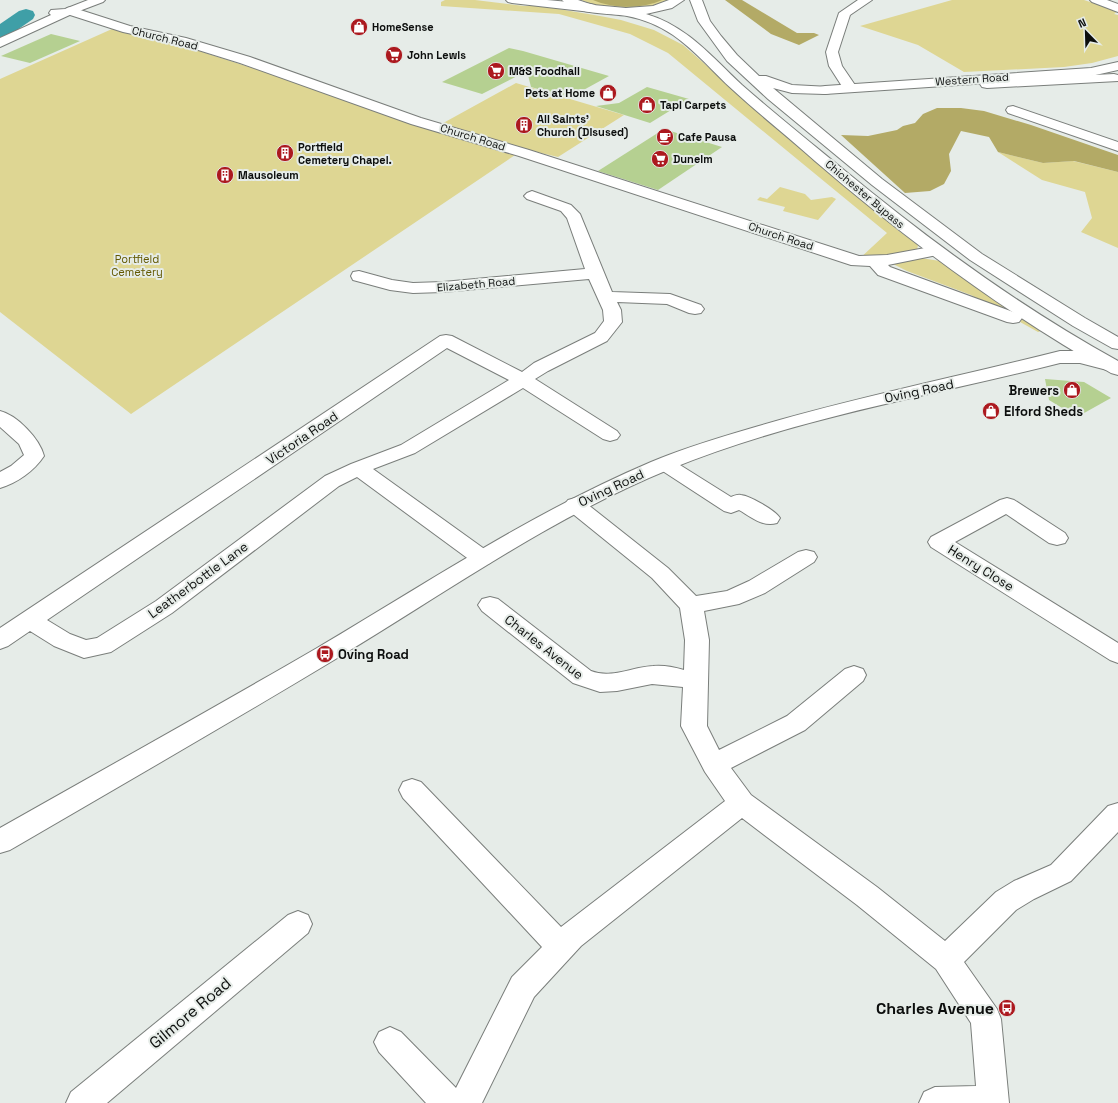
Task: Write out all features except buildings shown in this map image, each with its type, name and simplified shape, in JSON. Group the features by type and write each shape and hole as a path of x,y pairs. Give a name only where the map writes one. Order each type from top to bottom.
{"main road":[{"path":"27,31 48,12 60,13 90,0"},
{"path":"0,43 70,9 99,0"},
{"path":"512,0 622,11 662,7 678,0"},
{"path":"568,0 591,8"},
{"name":"Chichester Bypass","path":"696,0 704,21 716,39 732,58 810,127 877,182 976,257 1118,344"},
{"path":"850,88 834,62 832,52 845,13 866,0"},
{"path":"1096,0 1118,8"},
{"name":"Church Road","path":"70,9 127,29 182,41 245,60 416,121 524,153 857,260 875,262 936,251"},
{"name":"Chichester Bypass","path":"622,11 642,16 666,26 686,39 732,82 853,185 936,251 981,284 1054,332 1113,366"},
{"name":"Western Road","path":"825,90 977,78 1091,72 1114,75"},
{"path":"750,74 779,88 825,90"},
{"path":"987,84 1114,75"},
{"path":"810,127 799,107 801,101 807,96 825,90"},
{"path":"1013,110 1118,147"},
{"path":"523,380 541,367 601,337 613,322 612,310 595,273 574,217 566,208 532,196"},
{"name":"Church Road","path":"875,262 884,270 898,276 1013,318"},
{"name":"Elizabeth Road","path":"359,276 390,285 413,288 442,287 595,273"},
{"path":"607,297 647,297 670,299 695,309"},
{"path":"1054,332 1062,350 1056,358"},
{"name":"Victoria Road","path":"0,640 446,340 523,380 610,435"},
{"name":"Oving Road","path":"0,842 325,654 482,558 575,505 665,464 700,450 796,420 990,375 1056,358 1072,356 1113,366"},
{"name":"Leatherbottle Lane","path":"30,620 62,640 84,649 103,646 164,607 332,481 358,468 408,449 523,380"},
{"path":"0,417 29,443 33,450 34,456 18,471 0,481"},
{"path":"665,464 731,506 739,501 769,518"},
{"path":"358,468 482,558"},
{"path":"575,505 660,573 691,605 697,640 694,726 714,765 742,803 866,896 946,960 986,1019 993,1103 934,1103"},
{"name":"Henry Close","path":"1057,538 1007,506 939,542 1118,654"},
{"path":"691,605 731,598 757,587 806,557"},
{"name":"Charles Avenue","path":"490,605 582,677 592,682 602,684 660,675 695,681"},
{"path":"714,765 796,723 854,675"},
{"path":"412,790 566,942"},
{"path":"466,1103 523,987 566,942 742,803"},
{"path":"946,960 1006,901 1024,890 1061,873 1118,814"},
{"name":"Gilmore Road","path":"82,1103 298,924"},
{"path":"390,1042 448,1103"}],"green space":[{"path":"445,0 475,0 524,6 541,6 600,16 621,20 654,30 683,45 813,158 899,231 918,245 917,250 857,261 887,233 668,53 630,34 559,14 441,6 441,2"},
{"path":"581,0 671,0 649,7 626,9 603,7"},
{"path":"952,0 1084,0 1118,11 1114,14 1118,15 1118,56 1092,63 1064,67 964,72 918,45 860,26"},
{"name":"Portfield Cemetery","path":"112,29 190,48 436,127 516,83 624,115 558,157 524,149 131,414 0,312 0,79"},
{"path":"998,152 1043,163 1073,161 1118,172 1118,248 1081,232 1092,218 1085,192 1042,180"},
{"path":"780,187 805,194 811,200 832,197 836,199 818,220 783,211 785,207 757,200 760,197 767,199"},
{"path":"921,258 940,261 1041,331 1038,332 971,295 907,271 893,264"}],"shaded area":[{"path":"593,0 662,0 646,5 628,7 610,5"},
{"path":"725,0 742,0 797,33 814,33 819,35 799,45 771,34"},
{"path":"937,108 961,108 984,111 1031,125 1118,155 1118,172 1074,161 1043,163 998,152 989,137 961,131 949,154 951,171 944,184 930,191 905,193 841,135 868,136 897,130 903,126 915,123 923,114"}],"waterway":[{"path":"0,33 26,15"}],"place":[{"name":"HomeSense","path":"359,27"},
{"name":"John Lewis","path":"394,55"},
{"name":"M&S Foodhall","path":"496,71"},
{"name":"Pets at Home","path":"608,93"},
{"name":"Tapi Carpets","path":"647,105"},
{"name":"All Saints' Church (Disused)","path":"524,125"},
{"name":"Cafe Pausa","path":"665,137"},
{"name":"Portfield Cemetery Chapel.","path":"285,153"},
{"name":"Dunelm","path":"660,159"},
{"name":"Mausoleum","path":"225,175"},
{"name":"Brewers","path":"1072,390"},
{"name":"Elford Sheds","path":"991,411"},
{"name":"Oving Road","path":"325,654"},
{"name":"Charles Avenue","path":"1007,1008"}]}
